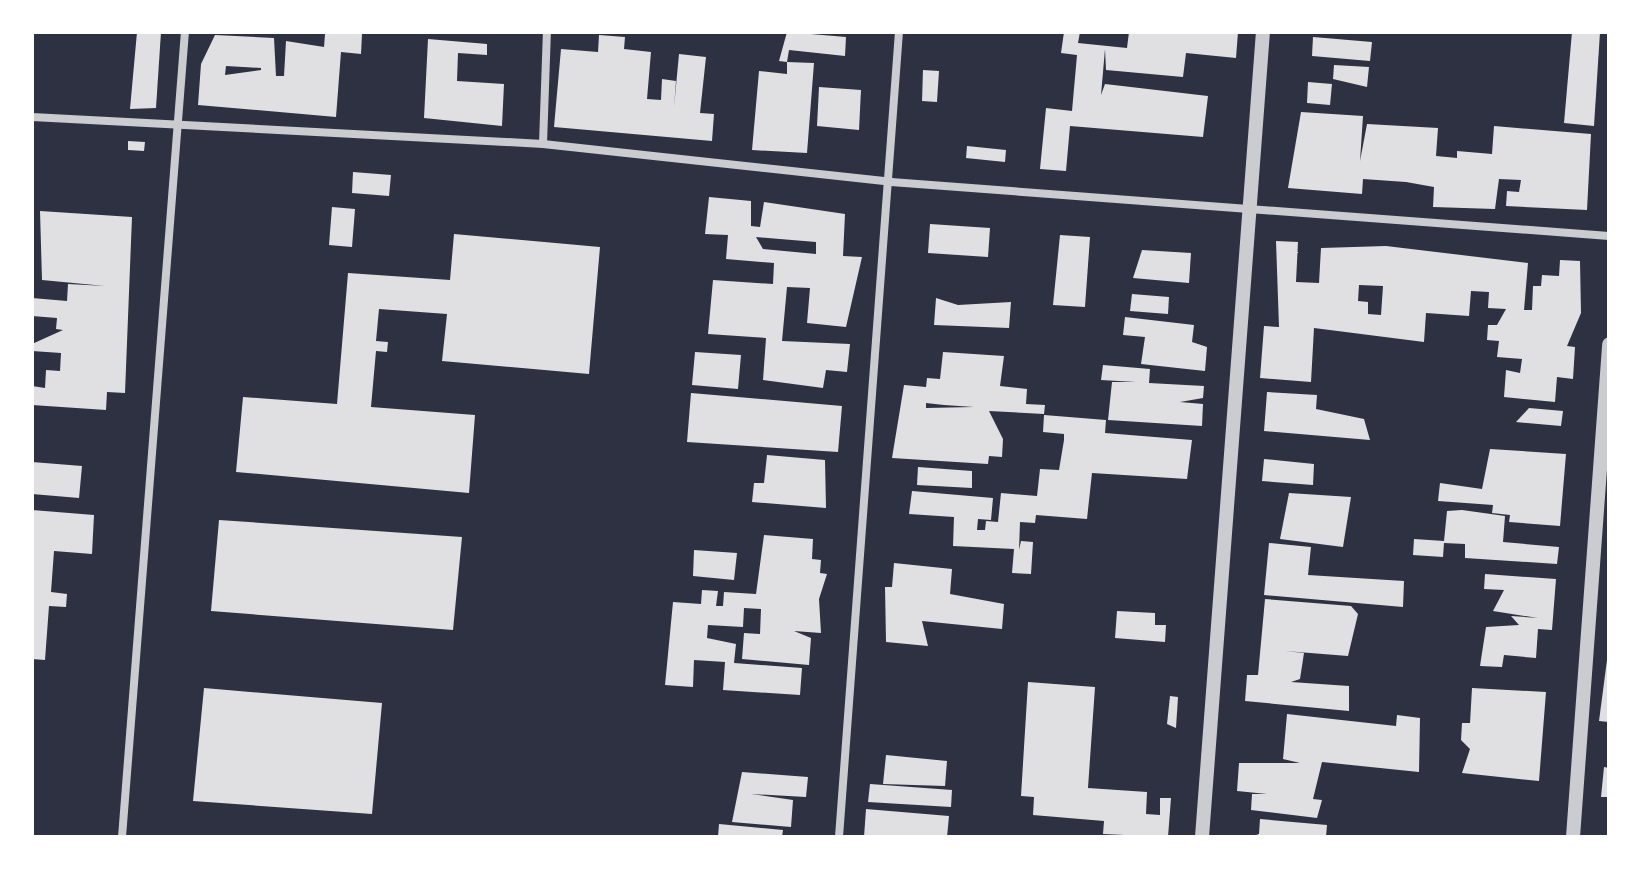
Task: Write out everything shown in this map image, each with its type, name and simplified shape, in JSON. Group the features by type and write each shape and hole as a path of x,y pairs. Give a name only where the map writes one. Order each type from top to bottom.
{"street":[{"path":"122,837 185,32"},
{"path":"543,144 547,32"},
{"path":"839,837 891,182 899,32"},
{"path":"1202,837 1263,32"},
{"path":"32,117 543,144 891,182 1609,236"},
{"path":"1573,837 1609,344"}],"building":[{"path":"137,32 161,32 156,108 130,109"},
{"path":"787,32 846,37 845,56 789,50 787,62 779,61"},
{"path":"1064,32 1080,32 1078,43 1127,48 1129,32 1238,32 1236,58 1186,53 1183,77 1106,70 1105,49 1101,95 1105,84 1208,96 1203,137 1070,126 1066,171 1040,169 1046,108 1072,111 1077,55 1061,53"},
{"path":"1572,32 1600,32 1594,126 1564,123"},
{"path":"325,34 362,34 361,54 341,52 336,117 198,105 201,64 215,35 274,38 276,76 284,76 286,41 324,47","holes":["226,66 261,70 225,75"]},
{"path":"599,35 625,37 624,49 651,52 647,99 661,100 662,79 676,81 674,107 679,54 706,57 700,113 714,114 712,141 554,127 561,49 598,52"},
{"path":"1313,37 1372,42 1370,61 1312,56"},
{"path":"428,39 487,44 487,55 458,53 457,81 504,84 502,126 424,118"},
{"path":"787,62 814,63 807,153 752,150 759,71 787,74"},
{"path":"1334,65 1369,67 1367,87 1333,79"},
{"path":"923,70 939,71 937,102 922,101"},
{"path":"1308,82 1332,84 1330,105 1307,103"},
{"path":"819,87 861,90 859,130 817,126"},
{"path":"1301,112 1363,116 1360,161 1367,124 1438,128 1436,156 1457,158 1457,151 1492,154 1494,126 1591,134 1587,210 1506,206 1507,191 1519,192 1521,180 1499,179 1495,209 1433,207 1434,187 1406,182 1363,179 1362,194 1288,188"},
{"path":"128,141 145,142 144,151 128,150"},
{"path":"967,146 1006,150 1005,162 966,158"},
{"path":"353,172 391,175 389,196 352,193"},
{"path":"709,197 751,201 751,226 760,227 764,202 845,214 843,256 862,257 846,327 807,323 810,288 787,287 782,341 850,344 847,372 826,370 823,388 763,380 766,338 708,334 713,280 773,284 774,263 726,259 728,235 705,234","holes":["756,237 816,242 816,254 763,249"]},
{"path":"332,207 355,209 352,247 329,245"},
{"path":"40,211 132,217 125,393 107,392 106,410 32,405 32,386 45,388 46,370 60,371 61,353 32,351 32,344 63,330 56,329 57,318 32,316 32,298 67,301 68,284 105,286 42,280"},
{"path":"930,224 990,228 988,257 928,253"},
{"path":"454,234 600,247 589,374 442,361 447,314 379,309 376,341 388,342 387,352 376,351 371,407 475,415 469,493 236,472 243,397 337,404 348,273 450,280"},
{"path":"1060,235 1090,237 1085,307 1053,305"},
{"path":"1276,241 1298,242 1296,282 1319,283 1321,248 1386,246 1528,263 1524,310 1532,310 1533,286 1541,286 1542,275 1559,276 1560,260 1580,261 1581,313 1567,346 1575,347 1573,379 1557,377 1555,402 1504,397 1506,370 1520,373 1522,359 1497,357 1499,341 1487,340 1488,325 1497,325 1506,309 1488,308 1489,292 1471,291 1469,316 1426,313 1424,342 1314,328 1311,382 1260,378 1264,326 1279,327","holes":["1359,285 1383,286 1381,315 1368,314 1368,302 1358,301"]},
{"path":"1142,250 1191,253 1189,283 1133,278"},
{"path":"1132,294 1169,297 1168,314 1130,311"},
{"path":"936,298 958,305 1011,302 1009,328 934,325"},
{"path":"1125,317 1194,325 1192,342 1207,347 1205,371 1141,364 1145,337 1123,335"},
{"path":"695,352 741,355 738,389 692,385"},
{"path":"943,352 1004,356 1000,386 1027,389 1026,404 1045,405 1044,414 989,411 1003,439 1002,457 989,456 988,464 892,458 904,385 926,387 927,378 940,379","holes":["926,403 974,407 926,408"]},
{"path":"1103,365 1150,369 1149,383 1204,386 1203,398 1180,402 1203,404 1202,426 1108,420 1112,382 1136,382 1101,380"},
{"path":"1267,392 1317,395 1316,409 1364,419 1370,440 1264,431"},
{"path":"691,393 842,406 838,452 687,442"},
{"path":"1529,408 1563,411 1561,426 1516,422"},
{"path":"1044,415 1106,420 1105,433 1192,440 1187,479 1092,473 1087,519 1036,515 1035,523 1020,522 1019,550 1021,541 1033,542 1031,574 1012,573 1014,549 953,546 954,517 909,514 912,491 993,498 991,520 978,519 977,530 985,530 986,521 998,522 1001,493 1037,496 1040,469 1059,470 1064,440 1064,434 1043,432"},
{"path":"1490,449 1566,454 1560,526 1509,522 1510,515 1492,513 1493,505 1438,501 1440,483 1482,489"},
{"path":"767,455 825,460 826,508 752,502 754,483 764,483"},
{"path":"1264,459 1314,464 1313,485 1262,481"},
{"path":"32,462 82,466 79,498 32,494"},
{"path":"918,467 972,471 972,488 917,485"},
{"path":"1289,493 1351,497 1343,547 1280,539"},
{"path":"32,510 94,515 92,554 54,551 51,592 67,594 66,607 49,606 45,660 32,659"},
{"path":"1447,511 1505,516 1503,542 1559,547 1557,564 1465,558 1465,544 1444,543 1443,557 1413,555 1414,539 1444,541"},
{"path":"219,520 462,537 453,630 211,611"},
{"path":"764,535 813,539 812,559 821,560 820,573 827,574 819,599 821,633 794,631 811,638 809,665 742,659 744,633 760,634 761,609 744,608 743,627 708,625 707,638 736,644 734,663 802,668 800,695 723,690 725,662 694,660 693,687 665,685 673,602 701,604 702,590 718,591 716,606 723,606 724,592 756,594"},
{"path":"1269,543 1311,547 1308,575 1404,581 1403,607 1264,595"},
{"path":"694,550 737,553 734,580 693,576"},
{"path":"894,563 952,569 950,594 1004,604 1002,629 922,621 928,646 886,642 885,587 892,587"},
{"path":"1485,574 1556,579 1552,630 1538,629 1536,658 1504,655 1502,667 1480,666 1486,627 1519,625 1511,616 1538,618 1493,611 1504,590 1484,589"},
{"path":"1265,599 1351,606 1358,614 1348,656 1285,651 1304,653 1300,679 1291,682 1349,686 1349,711 1245,701 1247,675 1258,675"},
{"path":"1117,611 1155,613 1155,625 1166,625 1165,642 1115,638"},
{"path":"1609,660 1609,722 1599,721"},
{"path":"1028,682 1095,687 1088,788 1147,792 1146,814 1160,815 1160,798 1171,798 1168,837 1103,834 1104,821 1033,815 1034,797 1021,796"},
{"path":"204,688 382,703 372,814 193,801"},
{"path":"1472,688 1546,692 1539,781 1462,773 1470,749 1461,740 1462,723 1470,723"},
{"path":"1170,696 1178,697 1176,728 1167,724"},
{"path":"1287,714 1396,726 1397,715 1420,718 1419,772 1322,762 1313,799 1322,800 1317,818 1251,810 1252,794 1267,794 1237,791 1239,763 1300,763 1283,759"},
{"path":"886,755 947,761 945,786 883,784"},
{"path":"1604,767 1609,768 1609,797 1601,797"},
{"path":"742,772 808,777 806,797 751,794 793,800 791,827 732,822"},
{"path":"870,784 952,790 951,807 868,802"},
{"path":"866,809 949,816 947,837 864,837"},
{"path":"1260,819 1327,825 1326,837 1250,837 1259,834"},
{"path":"719,824 783,830 782,837 718,837"}]}
